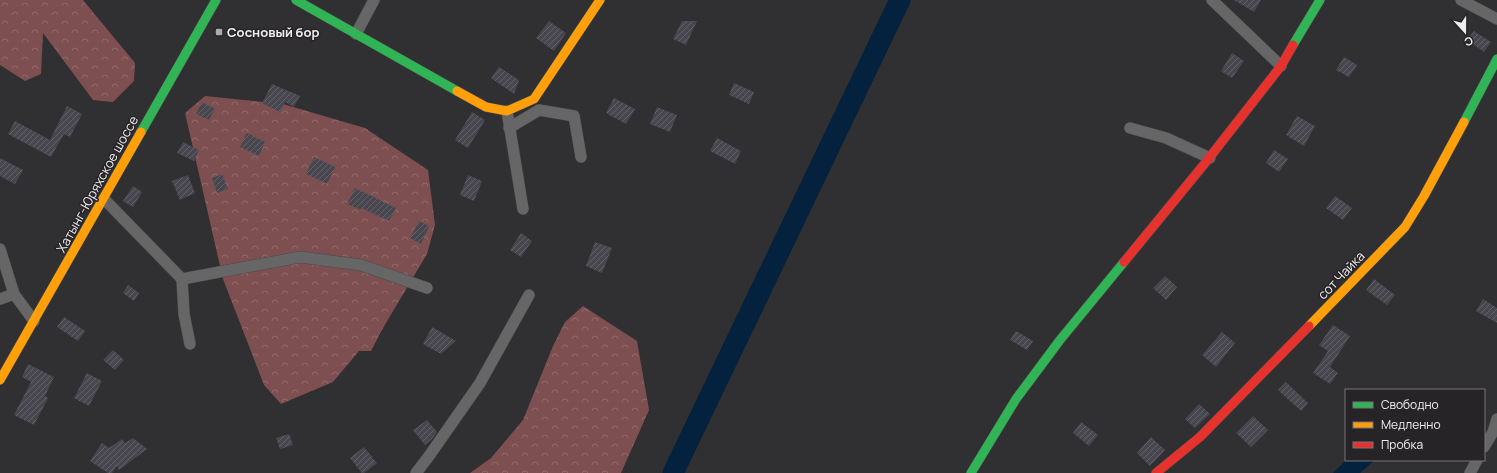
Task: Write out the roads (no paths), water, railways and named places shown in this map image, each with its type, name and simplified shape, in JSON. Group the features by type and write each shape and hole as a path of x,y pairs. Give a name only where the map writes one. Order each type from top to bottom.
{"street":[{"name":"Хатынг-Юряхское шоссе","path":"0,380 216,0"},
{"path":"296,0 486,107 506,111 534,99 600,0"},
{"path":"356,34 374,0"},
{"path":"1212,0 1281,66"},
{"path":"971,473 1016,398 1060,340 1210,158 1281,66 1320,0"},
{"path":"1461,0 1497,19"},
{"name":"сот Чайка","path":"1156,473 1200,437 1405,227 1424,196 1497,59"},
{"path":"509,128 539,110 574,116 581,157"},
{"path":"506,111 523,209"},
{"path":"1130,128 1166,138 1210,158"},
{"path":"104,199 182,279 184,314 190,344"},
{"path":"0,249 14,294 34,321"},
{"path":"182,279 300,258 361,264 427,288"},
{"path":"0,299 14,294"},
{"path":"416,473 480,383 529,296"},
{"path":"1485,445 1493,432 1497,420"},
{"path":"1470,473 1476,461"}],"water":[{"path":"1345,461 1374,461 1360,473 1333,473"}],"waterway":[{"path":"673,473 900,0"}],"place":[{"name":"Сосновый бор","path":"219,32"}]}
